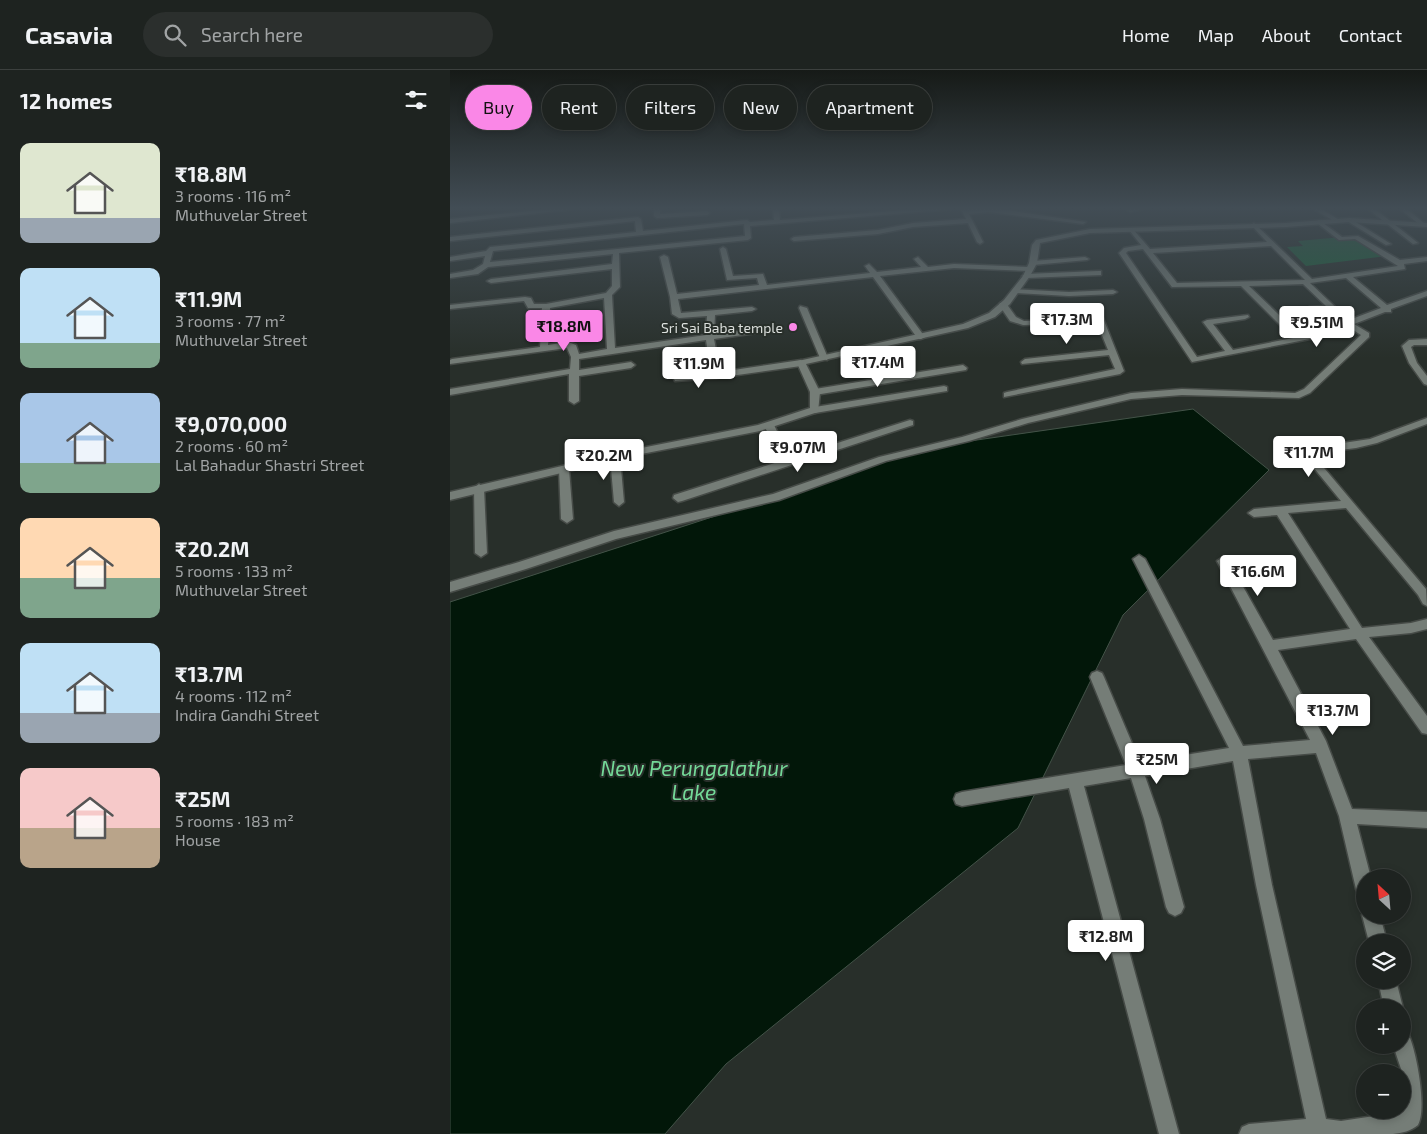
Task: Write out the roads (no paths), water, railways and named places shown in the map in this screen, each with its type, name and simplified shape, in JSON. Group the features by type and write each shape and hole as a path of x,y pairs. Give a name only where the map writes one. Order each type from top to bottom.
{"street":[{"path":"486,265 487,259"},
{"path":"450,276 475,272 486,265 555,259"},
{"path":"450,307 525,299 528,300 531,306 546,306 608,295 616,288 616,259"},
{"path":"664,259 674,297 676,314 679,316 752,309"},
{"path":"725,259 730,278 760,276 764,288"},
{"path":"918,259 926,270"},
{"path":"678,380 801,363 964,326 992,314 1003,306 1016,291 1030,269 1032,259"},
{"path":"1030,269 1082,259"},
{"path":"1126,259 1195,360 1315,336 1388,310 1427,293"},
{"path":"1155,259 1175,285 1241,282 1308,282 1400,268 1402,266 1393,259"},
{"path":"450,587 614,536 767,499 883,460 1025,421 1131,396 1182,392 1296,396 1307,391 1365,337 1364,333 1350,324 1333,308 1287,259"},
{"path":"1399,262 1427,259"},
{"path":"674,297 926,270 952,263 1098,273"},
{"path":"491,281 616,266"},
{"path":"869,266 921,337"},
{"path":"815,270 819,281"},
{"path":"1348,276 1388,310"},
{"path":"1241,282 1299,340"},
{"path":"734,291 740,310"},
{"path":"1016,291 1070,294 1113,292"},
{"path":"608,295 612,351"},
{"path":"544,348 546,306"},
{"path":"1003,306 1013,319 1023,323 1100,320 1119,370 1117,373 1007,395"},
{"path":"803,308 824,358"},
{"path":"1312,309 1333,308"},
{"path":"711,314 710,337 716,375"},
{"path":"1231,353 1207,322 1245,318"},
{"path":"575,357 772,329"},
{"path":"1427,342 1412,342 1406,346 1413,363 1427,382"},
{"path":"452,362 571,345 575,357 573,372 574,400"},
{"path":"1025,362 1112,352"},
{"path":"801,363 815,392 815,410"},
{"path":"450,392 573,372 630,365"},
{"path":"815,392 964,368"},
{"path":"450,496 615,457 769,425 815,410 944,389"},
{"path":"1427,421 1373,441 1310,452 1311,460 1405,570 1427,601"},
{"path":"678,498 910,423"},
{"path":"769,425 787,463"},
{"path":"615,457 619,502"},
{"path":"564,469 567,519"},
{"path":"479,488 481,553"},
{"path":"1254,513 1348,504"},
{"path":"1280,510 1359,633 1427,728"},
{"path":"1140,559 1239,753 1264,885 1318,1129"},
{"path":"1223,561 1270,646 1321,746 1347,816 1360,869"},
{"path":"1270,646 1359,633 1410,628 1427,624"},
{"path":"1097,677 1136,770 1152,819 1175,907"},
{"path":"962,800 1239,753 1321,746"},
{"path":"1075,781 1168,1134"},
{"path":"1347,816 1427,820"},
{"path":"1250,1134 1318,1129 1341,1132 1404,1122 1415,1113 1416,1104 1414,1087 1405,1054"}],"water":[{"name":"New Perungalathur Lake","path":"1193,409 1269,470 1123,615 1018,828 726,1064 665,1134 450,1134 450,602 928,447"}],"place":[{"name":"Sri Sai Baba temple","path":"793,327"}]}
